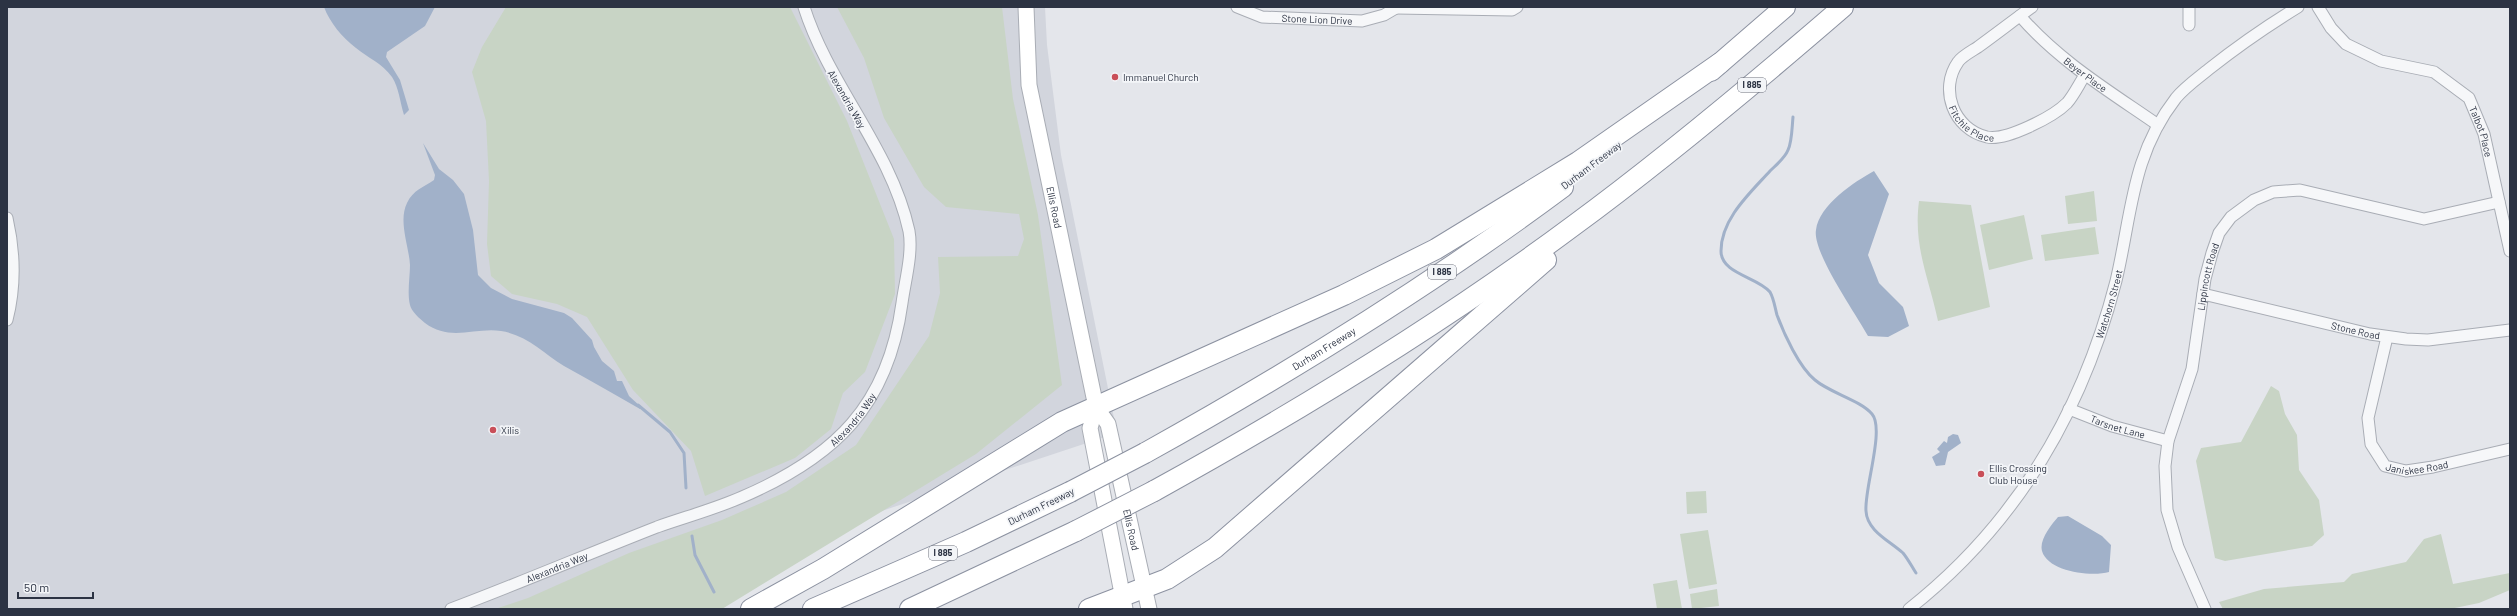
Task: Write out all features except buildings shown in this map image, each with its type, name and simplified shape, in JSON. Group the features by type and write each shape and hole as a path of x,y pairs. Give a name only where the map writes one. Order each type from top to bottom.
{"highway":[{"name":"Durham Freeway","path":"813,609 953,548 1070,492 1145,453 1313,356 1448,268 1593,164 1720,63 1785,7"},
{"name":"I 885","path":"910,609 1076,531 1154,491 1299,408 1436,322 1572,227 1659,161 1744,92 1843,7"},
{"path":"752,609 823,569 1046,431 1344,295 1436,249 1572,166 1720,63"},
{"path":"1089,609 1124,603 1145,589 1181,571 1235,532 1659,161"}],"main road":[{"name":"Ellis Road","path":"1026,7 1030,85 1096,407 1108,424 1149,609"},
{"name":"Ellis Road","path":"1096,407 1090,428 1124,603"}],"street":[{"name":"Alexandria Way","path":"451,609 658,527 741,498 810,463 828,449 873,395 883,378 899,326 908,260 909,234 898,194 821,54 804,7"},
{"name":"Stone Lion Drive","path":"1237,7 1262,17 1362,21 1384,15 1396,7"},
{"path":"1396,7 1512,10 1517,7"},
{"name":"Fitchie Place","path":"2032,7 1959,61 1951,79 1950,101 1958,119 1973,131 1987,137 2007,136 2049,116 2066,103 2085,75"},
{"path":"2189,7 2189,25"},
{"name":"Watchorn Street","path":"1909,609 1955,570 2001,520 2032,478 2069,409 2089,367 2103,327 2116,278 2133,188 2144,154 2158,125 2176,97 2191,83 2234,49 2298,7"},
{"name":"Talbot Place","path":"2318,7 2331,28 2346,44 2381,61 2434,72 2469,98 2484,134 2510,251"},
{"name":"Beyer Place","path":"2020,16 2042,41 2085,75 2158,125"},
{"name":"Lippincott Road","path":"2205,609 2178,547 2167,510 2165,466 2168,441 2192,369 2203,294 2212,254 2219,233 2231,217 2254,200 2273,192 2300,190 2424,219 2499,202"},
{"path":"7,218 14,268 14,286 7,320"},
{"name":"Stone Road","path":"2203,294 2386,337 2428,340 2510,330"},
{"name":"Janiskee Road","path":"2386,337 2368,418 2370,444 2386,466 2406,471 2433,467 2510,449"},
{"name":"Tarsnet Lane","path":"2069,409 2112,426 2168,441"}],"shaded area":[{"path":"7,7 1045,7 1047,45 1061,155 1117,433 586,609 7,609"}],"green space":[{"path":"506,7 790,7 847,121 894,239 895,294 865,372 843,393 831,429 795,458 705,496 691,451 633,390 587,317 557,304 512,294 491,276 487,244 489,181 486,121 472,72 482,47"},
{"path":"837,7 1002,7 1013,99 1038,215 1062,385 976,454 722,609 495,609 528,598 629,553 722,520 786,492 856,445 929,336 940,293 938,257 1018,256 1024,239 1019,214 946,207 924,187 884,118 864,58"},
{"path":"2094,191 2097,221 2068,224 2065,196"},
{"path":"1919,201 1971,205 1990,307 1938,321 1920,248 1918,233"},
{"path":"2024,215 2033,259 1989,270 1980,225"},
{"path":"2095,227 2099,254 2045,261 2041,235"},
{"path":"2271,386 2279,391 2285,414 2297,435 2299,470 2319,500 2324,535 2312,546 2225,561 2215,558 2196,461 2201,448 2241,442"},
{"path":"1706,491 1707,513 1687,514 1686,492"},
{"path":"1708,530 1717,584 1689,589 1680,534"},
{"path":"2441,534 2453,584 2510,573 2510,590 2479,603 2450,609 2223,609 2219,602 2264,589 2344,582 2352,574 2406,562 2424,539"},
{"path":"1677,580 1682,609 1657,609 1653,584"},
{"path":"1717,589 1719,606 1692,609 1690,594"}],"water":[{"path":"324,7 435,7 425,26 387,52 386,57 400,80 409,110 404,115 398,90 392,77 384,68 361,52 346,39 333,24"},
{"path":"423,143 439,169 453,180 464,194 473,230 478,275 491,288 512,299 564,313 572,318 592,340 594,347 602,361 614,371 617,381 622,381 629,396 640,406 640,409 564,366 519,336 491,330 463,333 444,332 434,329 418,317 411,307 409,300 410,265 404,218 407,203 412,195 434,180 435,175"},
{"path":"1874,171 1889,194 1868,255 1879,283 1903,307 1909,326 1888,337 1868,336 1836,283 1821,253 1816,230 1819,221 1830,203 1857,181"},
{"path":"1953,434 1958,435 1961,443 1948,452 1945,465 1936,466 1932,457 1940,452 1937,449 1944,441 1947,443 1948,437"},
{"path":"2068,516 2102,536 2111,545 2109,572 2092,574 2071,571 2053,564 2046,558 2042,551 2042,542 2046,533 2058,517"}],"waterway":[{"path":"1793,117 1791,139 1787,153 1738,207 1731,217 1722,239 1721,251 1723,259 1733,270 1757,282 1770,292 1777,315 1788,340 1798,359 1809,374 1821,385 1853,401 1867,409 1872,414 1876,432 1866,501 1867,518 1870,524 1880,535 1903,553 1916,573"},
{"path":"638,405 670,432 684,453 686,488"},
{"path":"692,536 695,555 714,592"}],"place":[{"name":"Immanuel Church","path":"1115,77"},
{"name":"Xilis","path":"493,430"},
{"name":"Ellis Crossing Club House","path":"1981,474"}]}
